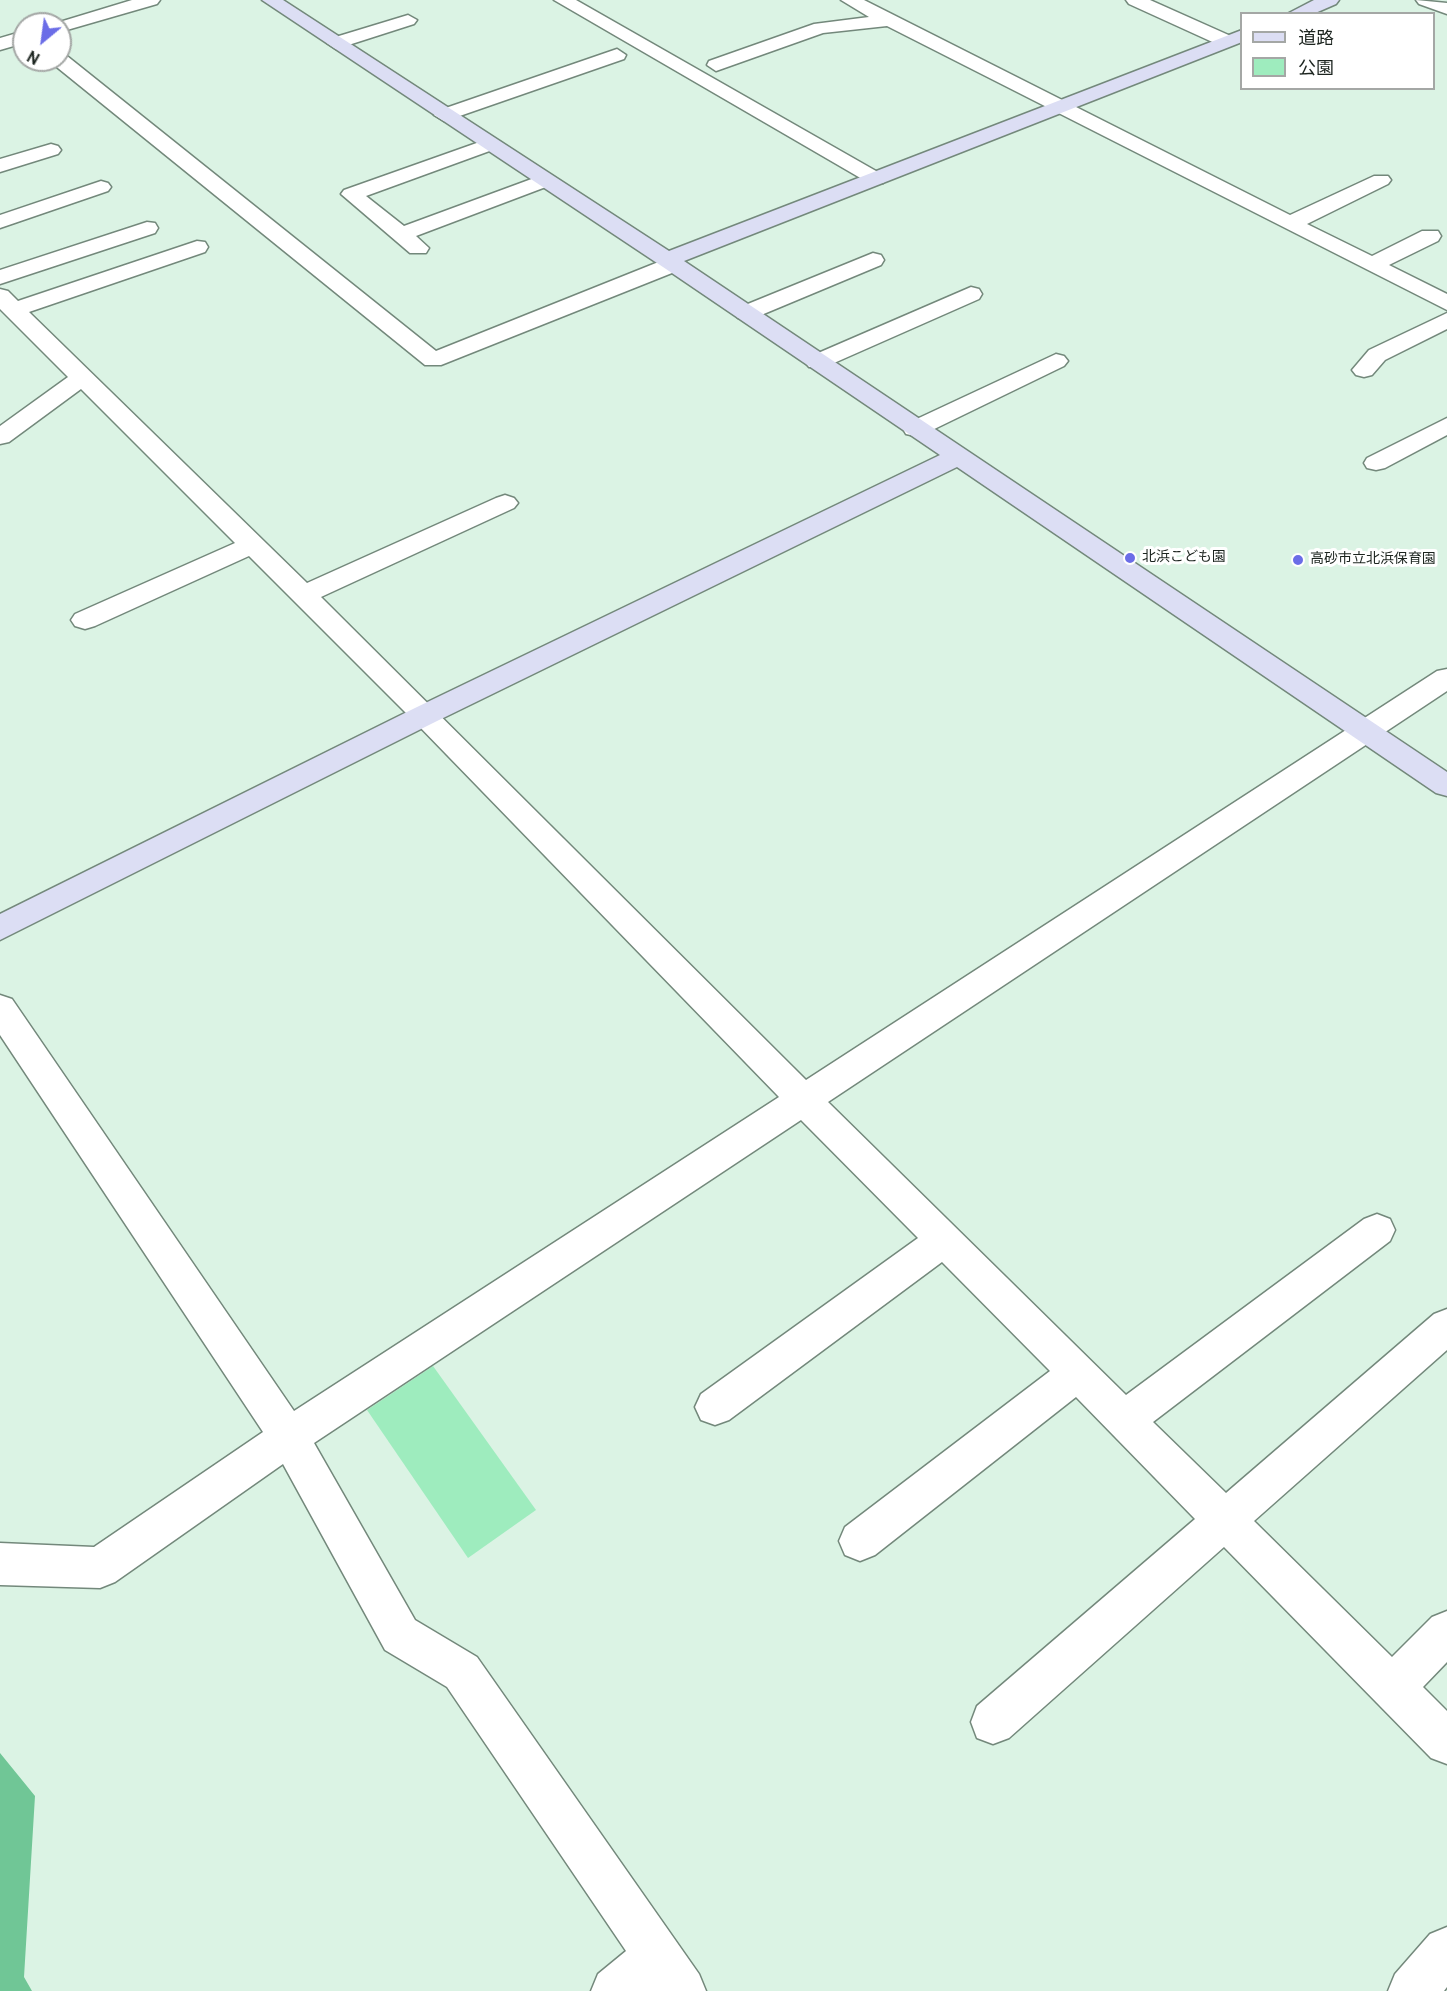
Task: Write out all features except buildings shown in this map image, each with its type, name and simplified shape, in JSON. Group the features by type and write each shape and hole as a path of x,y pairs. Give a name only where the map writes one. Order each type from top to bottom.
{"street":[{"path":"72,23 151,0"},
{"path":"271,0 670,262 1447,786"},
{"path":"563,0 876,178"},
{"path":"850,0 1063,106 1447,303"},
{"path":"1135,0 1234,38"},
{"path":"1301,12 1330,0"},
{"path":"1425,0 1447,9"},
{"path":"336,43 408,20"},
{"path":"716,65 820,28 890,20"},
{"path":"72,70 433,360 876,178 1234,38"},
{"path":"723,46 742,56"},
{"path":"444,115 617,55"},
{"path":"418,248 351,194 489,145"},
{"path":"0,166 51,150"},
{"path":"1291,223 1381,180"},
{"path":"401,234 544,181"},
{"path":"0,222 102,188"},
{"path":"0,277 147,228"},
{"path":"1372,264 1430,236"},
{"path":"197,247 7,303 424,715 804,1100 1447,1742"},
{"path":"746,314 863,270"},
{"path":"818,362 971,294"},
{"path":"1364,370 1377,355 1447,320"},
{"path":"915,429 1056,361"},
{"path":"0,437 82,377"},
{"path":"1376,463 1447,425"},
{"path":"0,928 424,715 957,457"},
{"path":"303,595 503,502"},
{"path":"85,620 252,545"},
{"path":"0,1563 2,1565 100,1568 289,1437 1447,678"},
{"path":"0,1008 289,1437 400,1635 462,1672 670,1973 615,1991"},
{"path":"1124,1420 1377,1230"},
{"path":"715,1407 944,1240"},
{"path":"993,1722 1447,1326"},
{"path":"860,1541 1077,1373"},
{"path":"1392,1687 1447,1632"},
{"path":"1412,1991 1447,1952"}],"green space":[{"path":"433,1366 536,1510 468,1558 367,1410"},
{"path":"0,1753 35,1796 24,1977 32,1991 0,1991"}],"place":[{"name":"北浜こども園","path":"1130,558"},
{"name":"高砂市立北浜保育園","path":"1298,560"}]}
